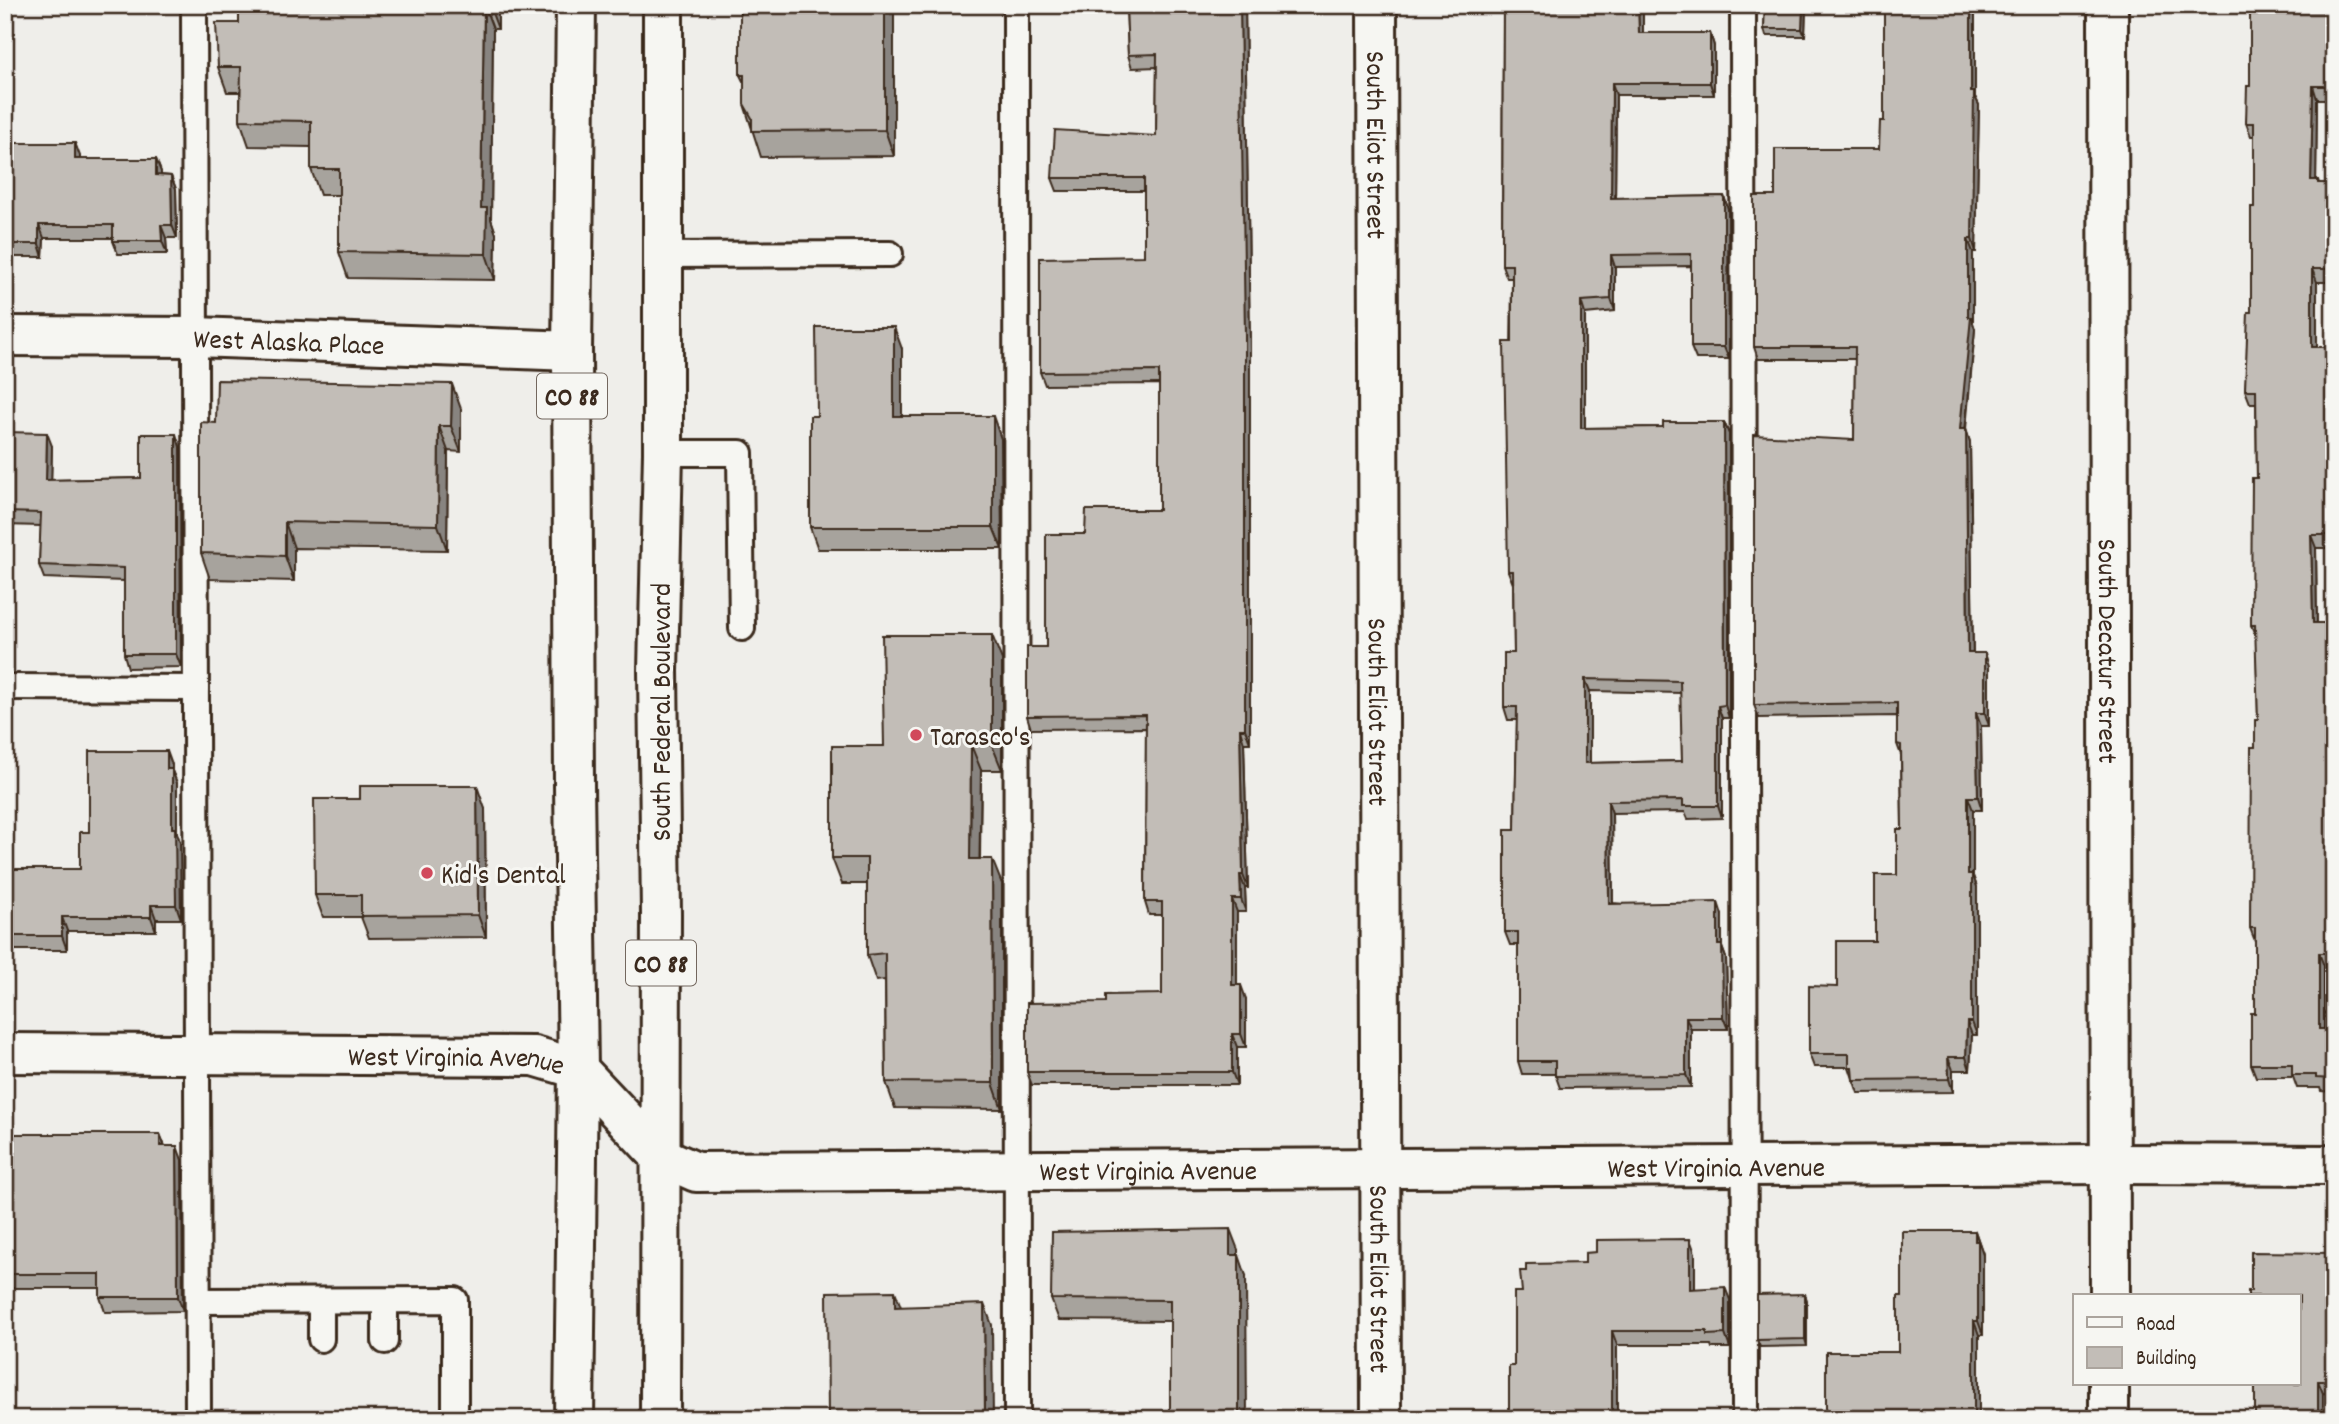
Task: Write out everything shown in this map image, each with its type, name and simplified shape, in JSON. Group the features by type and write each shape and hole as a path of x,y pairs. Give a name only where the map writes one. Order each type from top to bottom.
{"street":[{"name":"CO 88","path":"574,1419 579,1069 574,786 572,351 576,5"},
{"name":"South Federal Boulevard","path":"660,1419 661,914 658,671 663,453 663,5"},
{"name":"South Eliot Street","path":"1377,5 1381,1419"},
{"name":"South Decatur Street","path":"2108,5 2110,1294"},
{"name":"West Alaska Place","path":"5,336 195,337 572,351"},
{"name":"West Virginia Avenue","path":"5,1053 534,1056 579,1069 660,1156 696,1172 2334,1165"},
{"path":"2109,1386 2109,1419"}],"lane":[{"path":"194,5 198,1419"},
{"path":"1016,5 1017,1419"},
{"path":"1743,5 1745,1419"},
{"path":"663,255 890,254"},
{"path":"663,453 740,453 742,628"},
{"path":"5,687 196,688"},
{"path":"198,1301 455,1300 455,1419"},
{"path":"321,1301 321,1339"},
{"path":"384,1301 384,1341"}],"building":[{"path":"239,5 484,5 481,208 487,208 486,254 339,252 339,169 311,169 311,121 240,120 241,67 218,67 216,23 239,23"},
{"path":"740,5 885,5 885,130 752,131 752,118 744,104 744,75 740,75"},
{"path":"1126,5 1240,5 1245,335 1245,729 1240,729 1243,875 1240,875 1241,899 1232,899 1232,985 1241,985 1241,1034 1232,1034 1232,1072 1027,1072 1027,1003 1106,1002 1106,995 1162,994 1162,902 1145,902 1146,715 1027,716 1027,647 1046,647 1046,534 1085,534 1086,510 1159,510 1159,371 1040,372 1040,258 1144,256 1144,178 1052,178 1055,130 1156,136 1157,54 1128,55"},
{"path":"1503,5 1638,5 1639,33 1710,33 1710,83 1612,83 1611,198 1724,196 1724,347 1691,347 1691,254 1611,255 1611,299 1581,301 1581,428 1663,427 1663,422 1724,422 1725,705 1718,706 1718,806 1683,806 1683,800 1608,801 1609,904 1718,902 1718,945 1722,945 1723,1017 1686,1017 1686,1075 1555,1076 1555,1061 1518,1061 1518,932 1505,932 1505,830 1515,830 1517,707 1504,707 1504,653 1514,653 1513,571 1508,571 1504,342 1512,342 1512,265 1502,265","holes":["1585,679 1680,681 1682,761 1585,763"]},
{"path":"1765,5 1803,5 1802,29 1764,29"},
{"path":"1884,5 1971,5 1971,92 1974,92 1968,317 1971,317 1960,429 1966,429 1968,653 1985,653 1985,713 1976,713 1978,797 1968,797 1968,874 1972,874 1972,1022 1967,1022 1966,1057 1948,1057 1949,1079 1853,1080 1849,1054 1809,1054 1809,986 1837,987 1837,941 1875,941 1875,875 1897,875 1897,829 1902,829 1901,745 1897,744 1897,703 1754,705 1754,435 1854,440 1855,347 1754,347 1754,196 1775,196 1775,149 1879,149 1880,121 1884,121"},
{"path":"2250,5 2328,5 2328,86 2313,86 2311,180 2334,183 2334,269 2312,269 2312,347 2334,347 2334,535 2311,535 2313,623 2326,623 2326,632 2334,632 2332,953 2319,953 2319,1029 2334,1029 2334,1079 2316,1078 2316,1075 2292,1075 2292,1064 2251,1064 2251,1013 2255,1013 2255,928 2250,928 2251,747 2255,747 2255,720 2258,720 2255,625 2251,625 2252,478 2257,478 2256,390 2245,390 2248,312 2251,312 2251,207 2254,207 2254,123 2246,123 2247,86 2250,86"},
{"path":"5,143 75,143 75,159 156,159 156,175 171,176 172,225 161,225 162,241 113,241 113,225 39,225 39,244 5,244"},
{"path":"816,327 894,327 894,416 993,416 993,527 810,527 810,416 817,416"},
{"path":"217,380 452,384 451,426 439,426 438,525 285,522 285,556 201,553 201,422 216,423"},
{"path":"5,432 47,433 46,480 141,478 141,434 176,434 176,654 124,654 124,568 39,565 41,513 5,512"},
{"path":"882,635 992,635 992,745 971,745 970,859 992,859 993,1083 886,1082 885,953 867,955 867,858 832,858 832,746 884,746"},
{"path":"89,751 167,751 167,769 172,769 176,905 151,905 151,917 62,917 62,936 5,936 5,869 80,869 80,832 89,832"},
{"path":"360,786 477,786 478,915 361,916 361,895 315,895 314,799 360,799"},
{"path":"5,1134 160,1134 160,1146 177,1146 178,1297 100,1297 100,1274 5,1274"},
{"path":"1230,1229 1230,1255 1239,1255 1239,1419 1170,1419 1170,1300 1051,1299 1052,1232"},
{"path":"1902,1231 1975,1231 1975,1241 1978,1241 1978,1321 1974,1321 1974,1419 1826,1419 1826,1352 1898,1352 1898,1296 1902,1296"},
{"path":"1690,1239 1690,1289 1725,1287 1725,1334 1707,1335 1707,1331 1612,1331 1612,1419 1509,1419 1509,1366 1514,1366 1514,1292 1522,1292 1520,1271 1526,1271 1526,1264 1585,1263 1585,1253 1596,1252 1596,1240"},
{"path":"2251,1252 2334,1253 2334,1381 2318,1381 2318,1419 2253,1419 2255,1386 2300,1386 2300,1294 2248,1294 2248,1291 2251,1291"},
{"path":"895,1291 895,1307 984,1304 985,1419 828,1419 827,1292"},
{"path":"1805,1294 1805,1339 1757,1340 1757,1295"}],"place":[{"name":"Tarasco's","path":"916,735"},
{"name":"Kid's Dental","path":"427,873"}]}
